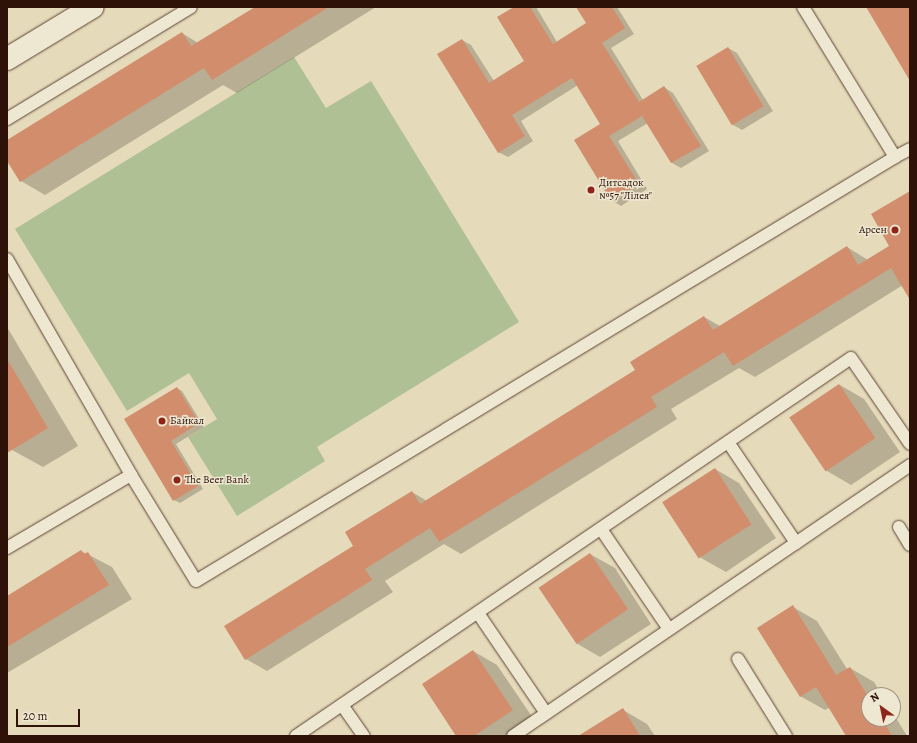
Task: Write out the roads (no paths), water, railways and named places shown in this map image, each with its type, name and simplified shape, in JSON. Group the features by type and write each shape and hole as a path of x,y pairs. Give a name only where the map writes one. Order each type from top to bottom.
{"street":[{"path":"7,59 93,7"}],"lane":[{"path":"7,119 191,7"},
{"path":"803,7 895,157"},
{"path":"7,258 131,474 196,581 910,149"},
{"path":"296,736 851,358 910,444"},
{"path":"728,442 796,543"},
{"path":"513,736 910,465"},
{"path":"7,548 131,474"},
{"path":"899,527 910,545"},
{"path":"601,529 669,629"},
{"path":"478,613 546,713"},
{"path":"738,659 786,736"},
{"path":"342,705 364,736"}],"place":[{"name":"Дитсадок №57 \"Лілея\"","path":"591,190"},
{"name":"Арсен","path":"895,230"},
{"name":"Байкал","path":"162,421"},
{"name":"The Beer Bank","path":"177,480"}]}
